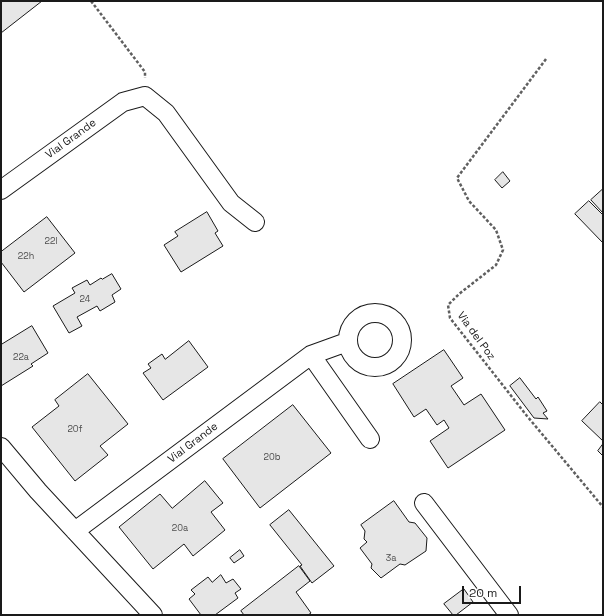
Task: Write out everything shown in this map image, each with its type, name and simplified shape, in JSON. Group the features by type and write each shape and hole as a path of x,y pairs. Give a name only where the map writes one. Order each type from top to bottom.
{"street":[{"name":"Vial Grande","path":"1,190 123,102 145,96"},
{"path":"145,96 166,113 231,203 255,222"},
{"name":"Vial Grande","path":"75,531 310,355 347,342"},
{"path":"310,355 370,439"},
{"path":"1,447 38,491 153,615"},
{"path":"424,503 509,615"}],"path":[{"path":"91,1 145,72 145,96"},
{"name":"Via del Poz","path":"546,59 457,178 469,201 496,230 503,250 496,265 448,305 450,318 527,416 603,507"}],"building":[{"path":"1,1 42,1 1,33"},
{"path":"503,172 510,181 502,188 495,180"},
{"path":"603,189 603,213 591,200"},
{"path":"589,201 603,215 603,243 575,214"},
{"path":"207,212 218,231 215,233 223,246 181,272 164,245 178,236 175,232"},
{"path":"47,217 75,253 24,292 1,262 1,252"},
{"path":"112,274 121,289 112,295 115,302 100,311 97,306 77,317 82,326 69,333 53,306 75,293 72,288 87,280 90,285 101,278 102,279"},
{"path":"32,326 48,353 31,364 33,366 1,386 1,345"},
{"path":"189,341 208,367 163,400 143,373 151,368 148,364 162,354 165,359"},
{"path":"444,350 463,378 451,386 464,405 481,394 505,430 448,468 430,441 449,428 444,420 437,425 426,409 414,417 393,384"},
{"path":"88,374 128,424 100,446 108,455 75,481 32,427 59,406 55,400"},
{"path":"520,378 536,399 538,397 547,411 543,413 548,419 534,418 510,386"},
{"path":"600,402 603,405 603,441 582,421"},
{"path":"293,405 331,453 260,508 223,459"},
{"path":"603,444 603,456 598,451"},
{"path":"205,481 223,503 211,512 225,530 193,556 184,544 153,569 119,527 160,494 172,508"},
{"path":"394,501 409,522 415,523 427,538 426,551 405,565 400,564 381,578 371,568 372,564 360,548 367,542 364,539 365,531 361,525"},
{"path":"289,510 334,566 312,583 300,566 302,565 270,525"},
{"path":"240,550 244,556 234,563 230,558"},
{"path":"299,566 310,581 296,592 311,613 308,615 244,615 241,611"},
{"path":"221,575 226,583 233,579 241,589 235,593 238,598 215,615 201,615 189,599 195,594 191,590 208,577 212,582"},
{"path":"464,589 473,602 456,615 453,615 444,604"}]}
